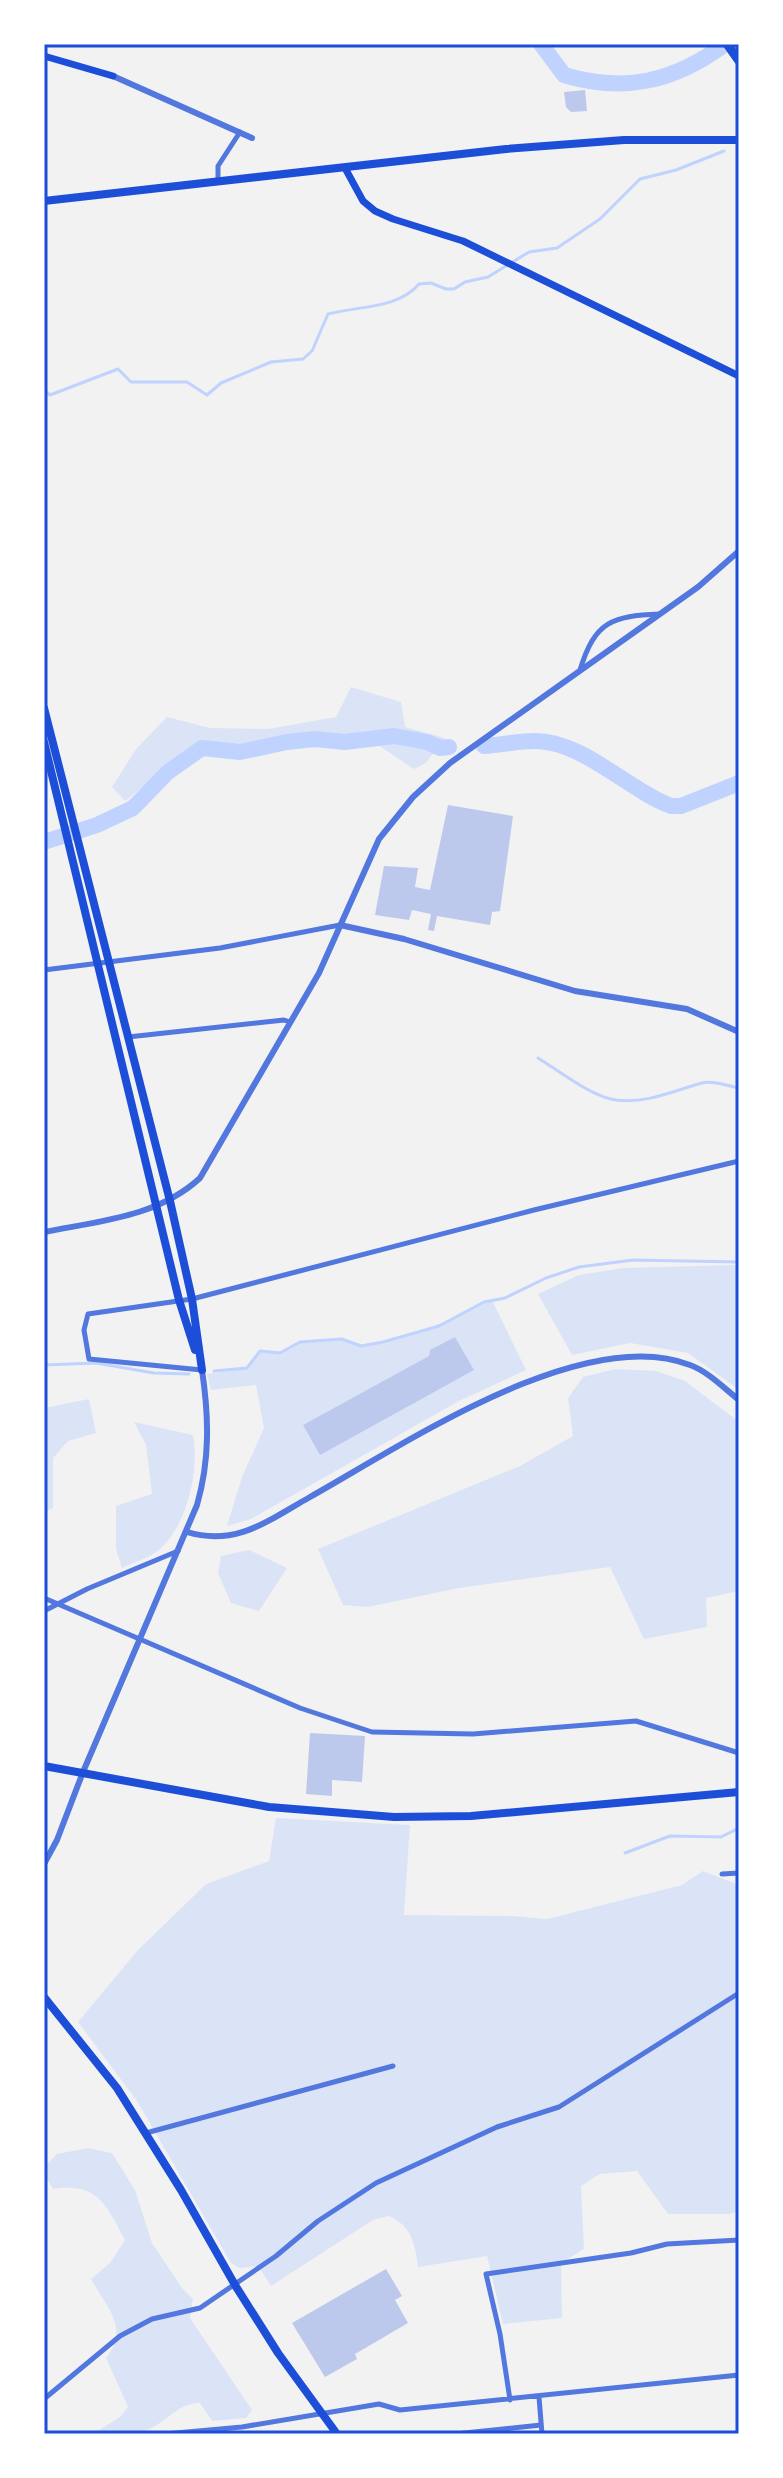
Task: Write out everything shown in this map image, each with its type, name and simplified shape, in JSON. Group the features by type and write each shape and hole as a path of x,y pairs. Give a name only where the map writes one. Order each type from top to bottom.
{"highway":[{"path":"727,44 739,61"}],"main road":[{"path":"44,56 113,76"},
{"path":"44,201 548,145 624,140 739,140"},
{"path":"345,168 363,201 375,211 463,241 739,376"},
{"path":"44,708 98,962 179,1300 202,1370"},
{"path":"44,742 68,822"},
{"path":"72,840 108,961 170,1201 192,1299 202,1370"},
{"path":"44,1766 269,1807 394,1817 471,1816 739,1792"},
{"path":"44,1997 117,2088 278,2353 337,2434"}],"street":[{"path":"113,76 252,138"},
{"path":"218,182 218,166 240,132"},
{"path":"44,1232 139,1213 170,1201 192,1186 210,1165 319,973 379,839 413,797 450,763 698,587 739,551"},
{"path":"580,670 588,642 609,623 626,615 660,614"},
{"path":"44,970 220,948 340,925 404,939 575,991 687,1009 739,1032"},
{"path":"127,1037 284,1020 290,1022"},
{"path":"44,1864 57,1840 83,1772 187,1532 204,1482 207,1461 208,1433 202,1370 89,1359 84,1330 88,1314 192,1299 534,1210 739,1161"},
{"path":"187,1532 208,1539 233,1536 274,1517 495,1395 591,1360 632,1356 691,1365 739,1400"},
{"path":"44,1611 179,1550"},
{"path":"44,1598 300,1708 372,1732 473,1734 636,1721 739,1753"},
{"path":"722,1874 739,1873"},
{"path":"44,2399 120,2336 152,2319 200,2308 276,2256 318,2221 376,2183 497,2127 559,2107 739,1993"},
{"path":"44,2012 54,2010"},
{"path":"146,2133 393,2066"},
{"path":"510,2400 500,2334 486,2274 631,2253 667,2244 739,2240"},
{"path":"165,2434 242,2427 379,2404 400,2410 739,2375"},
{"path":"539,2397 542,2434"},
{"path":"455,2434 541,2425"}],"shaded area":[{"path":"351,687 401,702 405,727 445,738 426,763 414,769 375,743 331,747 194,747 125,801 112,787 136,749 167,717 210,728 268,729 336,717"},
{"path":"734,1265 739,1269 739,1390 688,1353 630,1343 572,1355 538,1294 579,1275 623,1268"},
{"path":"492,1300 526,1370 459,1401 251,1519 227,1526 242,1477 264,1428 256,1385 211,1390 207,1374 247,1368 260,1351 280,1353 300,1342 342,1339 361,1346 383,1342 426,1330"},
{"path":"615,1369 656,1371 685,1381 739,1422 739,1591 706,1598 707,1627 644,1639 610,1567 459,1588 368,1607 343,1605 318,1549 520,1466 573,1436 568,1398 583,1377"},
{"path":"89,1399 96,1433 68,1441 53,1458 53,1508 44,1512 44,1408"},
{"path":"134,1422 193,1435 193,1479 185,1510 171,1537 153,1554 122,1568 116,1549 116,1506 152,1494 146,1445"},
{"path":"249,1550 287,1568 259,1611 231,1603 218,1573 221,1556"},
{"path":"276,1818 410,1825 404,1915 547,1919 682,1885 703,1871 739,1885 739,2211 729,2214 668,2214 637,2171 600,2174 581,2186 584,2249 561,2263 562,2318 503,2324 487,2256 418,2267 411,2237 403,2225 389,2216 373,2220 271,2286 258,2266 240,2268 231,2263 137,2101 78,2022 137,1951 206,1884 269,1861"},
{"path":"88,2148 112,2153 135,2190 152,2243 193,2299 190,2318 252,2410 246,2418 212,2421 200,2403 180,2409 143,2432 93,2434 120,2417 128,2407 106,2358 116,2337 114,2318 91,2279 110,2263 125,2240 99,2199 81,2189 53,2189 44,2174 44,2167 57,2154"}],"building":[{"path":"585,90 587,111 571,112 566,107 564,92"},
{"path":"448,805 513,816 500,911 492,912 490,925 437,916 434,931 428,930 431,914 412,910 409,920 375,915 384,866 418,868 415,887 430,890"},
{"path":"455,1337 474,1370 320,1455 303,1425 429,1356 430,1350"},
{"path":"310,1733 365,1736 362,1782 332,1780 332,1796 306,1794"},
{"path":"386,2269 402,2296 395,2300 408,2323 355,2354 357,2359 325,2377 292,2323"}],"waterway":[{"path":"541,44 564,75 607,83 628,83 667,75 706,57 725,44"},
{"path":"44,390 50,395 118,369 131,382 187,382 207,395 221,383 271,362 303,359 312,351 328,314 389,302 419,284 431,283 454,289 465,282 488,277 529,252 557,248 600,219 640,179 676,170 724,151"},
{"path":"44,842 97,825 133,808 168,772 202,748 240,752 315,739 345,742 394,736 427,742 440,748 449,747"},
{"path":"484,746 529,741 553,743 588,757 671,806 681,806 739,783"},
{"path":"538,1058 586,1089 616,1100 649,1098 706,1082 739,1088"},
{"path":"214,1371 247,1368 260,1351 280,1353 300,1342 342,1339 361,1346 383,1342 439,1326 484,1302 505,1298 546,1278 579,1267 633,1260 739,1262"},
{"path":"44,1365 96,1363 154,1373 189,1374"},
{"path":"625,1853 670,1836 721,1837 739,1828"}]}
